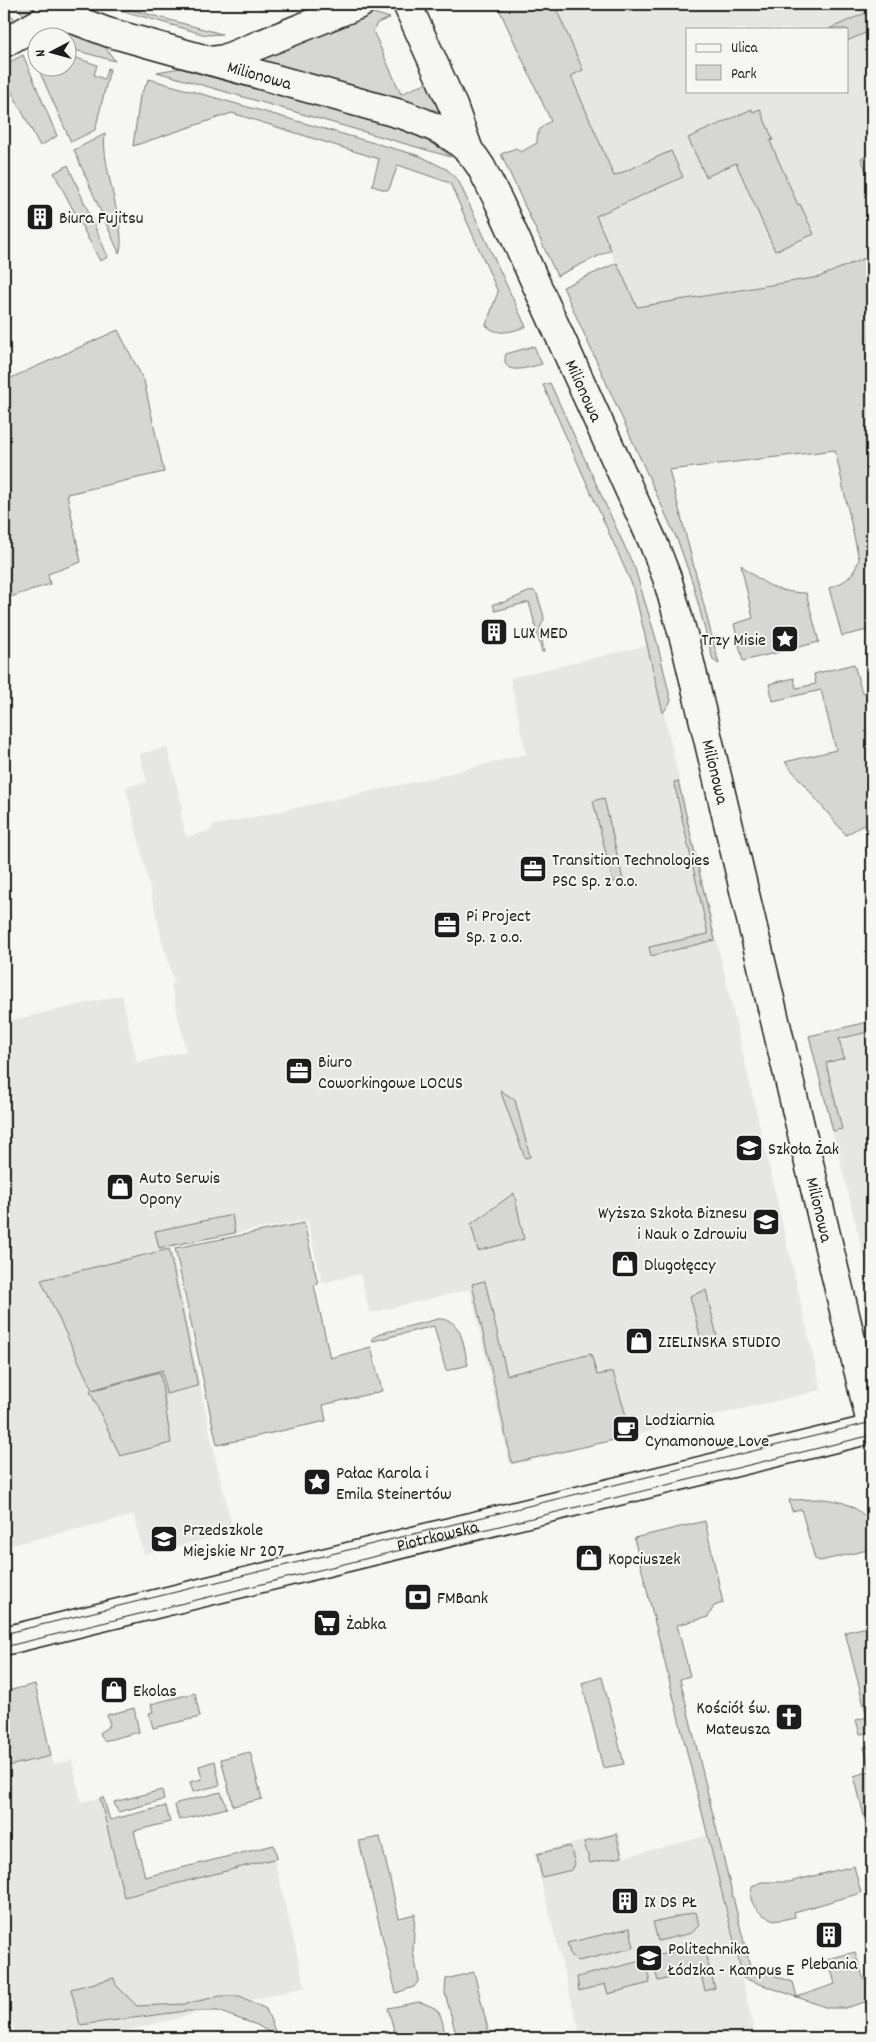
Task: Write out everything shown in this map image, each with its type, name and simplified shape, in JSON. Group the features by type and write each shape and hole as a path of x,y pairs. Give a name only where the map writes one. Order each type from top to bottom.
{"street":[{"path":"210,61 234,55 360,4"},
{"name":"Milionowa","path":"407,4 453,106 468,148 481,167 499,202 653,542 667,578 685,642 872,1428"},
{"path":"4,44 54,8"},
{"name":"Milionowa","path":"54,8 101,30 404,116 453,136 468,148"},
{"name":"Piotrkowska","path":"4,1641 872,1428"}],"shaded area":[{"path":"255,4 278,4 259,12"},
{"path":"510,4 872,4 872,255 819,277 636,307 499,9"},
{"path":"648,645 821,1390 510,1465 470,1289 370,1313 360,1274 322,1283 307,1220 235,1233 171,1246 216,1461 233,1530 218,1534 219,1536 144,1554 134,1515 4,1547 4,1022 122,995 137,1063 186,1051 171,984 174,983 126,787 147,782 140,754 167,747 183,809 180,811 186,837 213,830 212,826 432,778 526,754 510,678"},
{"path":"872,1021 872,1290 809,1036"},
{"path":"35,1684 53,1764 72,1760 81,1802 100,1798 124,1897 274,1858 305,1987 96,2038 16,2038 4,1989 4,1692"},
{"name":"Politechnika Łódzka - Kampus E","path":"618,1832 624,1857 707,1836 756,2038 581,2038 534,1853"}],"green space":[{"path":"13,4 28,4 33,10 29,20"},
{"path":"100,4 110,4 222,34 206,35"},
{"path":"510,4 554,4 583,70 571,76 614,176 671,151 683,177 596,216 611,250 557,276 501,154 516,148 521,152 537,143 540,129 551,121 499,9"},
{"path":"4,7 20,25 4,33"},
{"path":"872,10 872,30 848,41 848,28 831,28"},
{"path":"370,12 390,18 377,23 373,31 401,94 428,82 441,112 253,58"},
{"path":"78,36 105,47 115,61 78,51"},
{"path":"23,55 28,67 28,78 33,78 57,136 40,146 4,77 4,65"},
{"path":"78,58 97,65 94,75 104,79 108,68 110,69 95,130 71,142 42,78 78,78"},
{"path":"180,68 338,110 397,128 430,142 451,157 157,72"},
{"path":"149,79 420,156 448,170 459,182 526,327 500,332 490,329 486,325 498,292 450,183 398,165 389,189 386,190 372,186 379,159 232,113 133,146 140,96"},
{"path":"752,109 753,112 760,109 773,140 770,141 798,205 800,204 814,234 775,251 736,163 706,177 688,138"},
{"path":"105,134 106,163 120,231 121,244 119,253 74,150"},
{"path":"872,154 872,185 861,158"},
{"path":"68,165 108,257 100,261 54,173"},
{"path":"872,255 872,629 842,636 829,588 849,578 855,570 859,559 835,450 669,470 719,664 713,660 693,584 679,544 563,287 617,263 637,307 819,277"},
{"path":"118,330 144,381 164,472 67,494 81,562 48,574 50,584 4,599 4,381"},
{"path":"534,346 542,364 517,369 511,369 507,366 505,361 506,354"},
{"path":"550,383 635,569 657,642 671,701 663,713 634,589 543,385"},
{"path":"741,565 770,586 786,591 806,593 819,642 743,661 734,624 753,618"},
{"path":"533,590 537,594 543,613 544,619 540,628 544,652 542,652 529,602 495,611 493,604 505,602"},
{"path":"854,664 862,693 872,690 872,820 846,835 785,762 836,750 821,690 773,701 769,684 794,678 796,688 816,684 814,674"},
{"path":"678,781 715,940 651,956 649,947 708,934 674,782"},
{"path":"604,798 623,880 613,882 593,801"},
{"path":"872,1021 872,1031 839,1039 844,1058 826,1063 842,1129 833,1131 809,1036"},
{"path":"500,1090 515,1100 530,1157 525,1158"},
{"path":"514,1193 524,1239 478,1251 471,1224"},
{"path":"232,1215 235,1233 159,1248 155,1231"},
{"path":"304,1223 318,1284 314,1285 330,1358 371,1347 382,1391 323,1405 326,1421 217,1445 175,1248"},
{"path":"169,1249 198,1386 166,1394 162,1370 92,1390 41,1280"},
{"path":"485,1281 507,1375 591,1354 597,1375 613,1372 632,1436 512,1463 472,1284"},
{"path":"706,1290 718,1341 712,1346 706,1347 702,1344 690,1296"},
{"path":"438,1319 453,1323 457,1328 463,1342 468,1365 446,1371 434,1326 373,1341 372,1338 382,1333"},
{"path":"160,1372 171,1443 120,1456 90,1391"},
{"path":"823,1499 838,1501 850,1506 872,1523 872,1549 820,1561 815,1559 801,1509 792,1511 789,1500"},
{"path":"705,1521 723,1603 714,1606 708,1617 677,1625 690,1676 680,1679 750,1967 793,1982 797,1997 835,1984 828,1959 855,1952 864,1980 872,1978 872,2000 845,2008 828,2008 743,1978 634,1538"},
{"path":"872,1626 872,1732 860,1734 856,1720 867,1717 845,1632"},
{"path":"602,1677 624,1764 603,1768 582,1683"},
{"path":"35,1684 51,1756 4,1767 4,1692"},
{"path":"195,1693 200,1717 153,1728 149,1713 153,1712 151,1704"},
{"path":"134,1708 139,1732 104,1741 100,1733 110,1725 107,1715"},
{"path":"872,1745 872,1822 866,1824 854,1776 870,1771 864,1747"},
{"path":"250,1752 262,1799 233,1806 221,1759"},
{"path":"215,1761 220,1785 193,1792 190,1782 202,1779 199,1766"},
{"path":"162,1790 164,1800 118,1812 114,1802"},
{"path":"221,1792 227,1808 179,1820 175,1806 177,1803"},
{"path":"103,1797 110,1820 166,1806 170,1822 134,1831 145,1877 274,1845 277,1858 124,1897 100,1798"},
{"path":"616,1834 622,1857 590,1863 584,1842"},
{"path":"380,1837 399,1918 415,1914 413,1952 419,1980 414,1987 396,1993 359,1841"},
{"path":"570,1846 575,1864 572,1870 542,1877 537,1854"},
{"path":"854,1866 861,1893 794,1912 795,1917 782,1920 769,1918 759,1911 752,1902 751,1892 753,1886 761,1882 789,1882"},
{"path":"696,1912 699,1925 692,1933 658,1941 653,1922"},
{"path":"630,1928 634,1948 578,1961 571,1957 567,1943"},
{"path":"698,1946 704,1950 715,1988 705,1991 700,1971 658,1981 651,1957"},
{"path":"645,1960 650,1983 608,1994 605,1984 579,1991 577,1977"},
{"path":"474,1972 490,2038 457,2038 445,1993 446,1979"},
{"path":"114,1978 116,1985 137,2006 185,2004 220,1996 240,1996 266,2009 278,2038 257,2025 217,2011 186,2011 80,2025 71,1989"},
{"path":"419,2002 433,2007 440,2014 446,2038 396,2038 388,2008"}],"tram line":[{"path":"4,1634 872,1422"},
{"path":"4,1647 872,1435"}],"place":[{"name":"Biura Fujitsu","path":"40,217"},
{"name":"LUX MED","path":"494,632"},
{"name":"Trzy Misie","path":"785,639"},
{"name":"Transition Technologies PSC Sp. z o.o.","path":"533,869"},
{"name":"Pi Project Sp. z o.o.","path":"447,925"},
{"name":"Biuro Coworkingowe LOCUS","path":"299,1071"},
{"name":"Szkoła Żak","path":"749,1148"},
{"name":"Auto Serwis Opony","path":"120,1187"},
{"name":"Wyższa Szkoła Biznesu i Nauk o Zdrowiu","path":"766,1222"},
{"name":"Dlugołęccy","path":"625,1264"},
{"name":"ZIELINSKA STUDIO","path":"639,1341"},
{"name":"Lodziarnia Cynamonowe Love","path":"626,1429"},
{"name":"Pałac Karola i Emila Steinertów","path":"317,1482"},
{"name":"Przedszkole Miejskie Nr 207","path":"164,1539"},
{"name":"Kopciuszek","path":"589,1558"},
{"name":"FMBank","path":"418,1597"},
{"name":"Żabka","path":"327,1623"},
{"name":"Ekolas","path":"114,1690"},
{"name":"Kościół św. Mateusza","path":"789,1717"},
{"name":"IX DS PŁ","path":"625,1901"},
{"name":"Plebania","path":"829,1935"},
{"name":"Politechnika Łódzka - Kampus E","path":"649,1958"}]}
